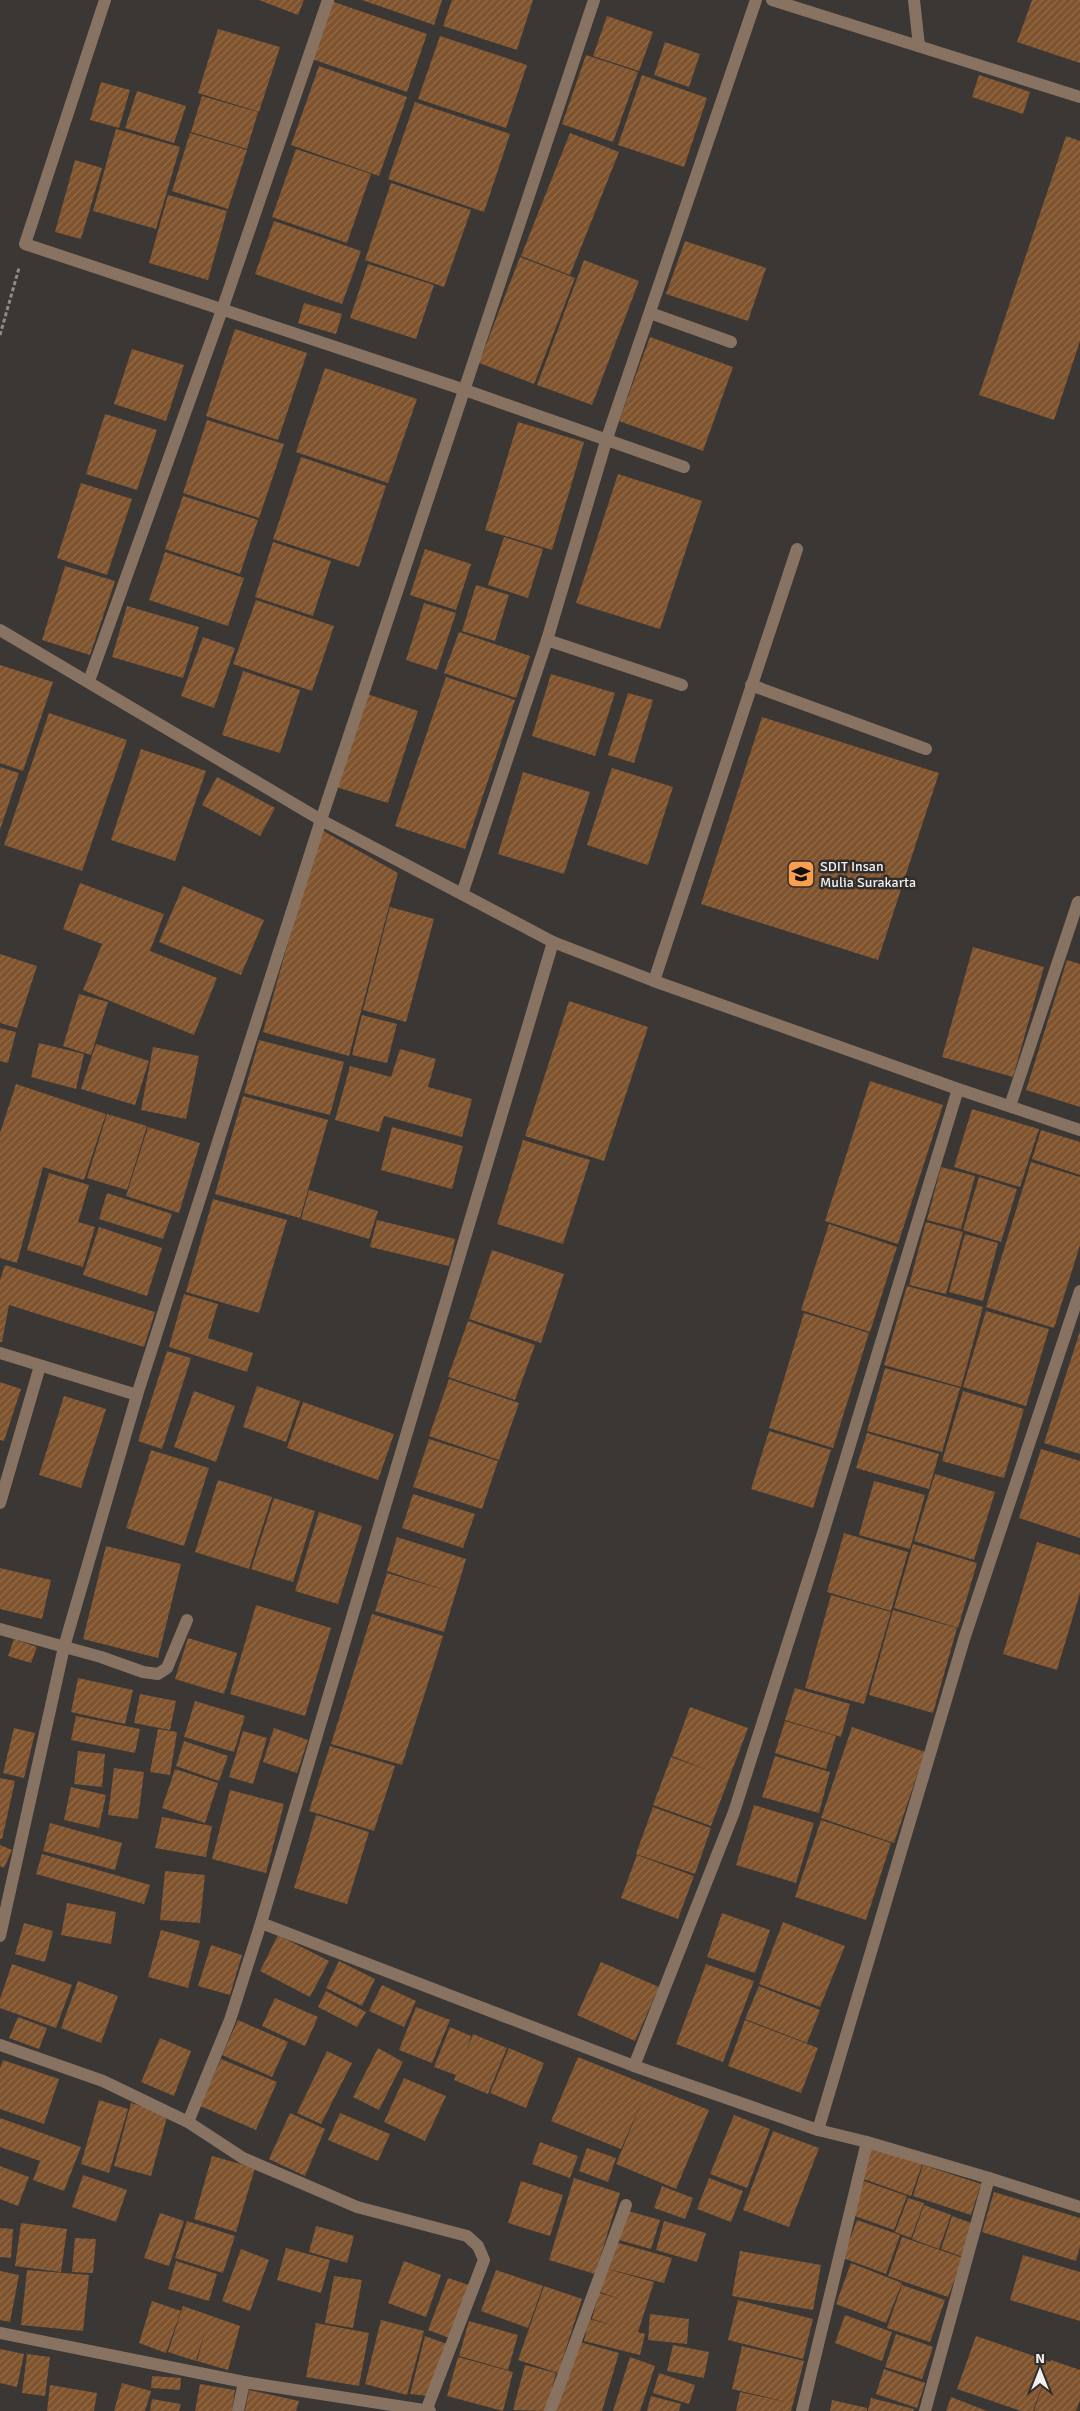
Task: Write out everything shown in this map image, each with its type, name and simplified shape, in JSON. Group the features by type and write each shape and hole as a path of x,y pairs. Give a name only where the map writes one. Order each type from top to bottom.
{"street":[{"path":"105,0 26,244 607,438 684,467"},
{"path":"88,681 222,310 328,0"},
{"path":"0,1936 64,1647 137,1395 321,820 594,0"},
{"path":"462,894 547,640 607,438 756,0"},
{"path":"772,0 1080,97"},
{"path":"914,0 918,46"},
{"path":"650,313 730,342"},
{"path":"654,981 797,549"},
{"path":"0,630 321,820 553,942 654,981 958,1089 1080,1130"},
{"path":"547,640 682,685"},
{"path":"751,685 926,749"},
{"path":"1010,1106 1078,902"},
{"path":"188,2122 230,2020 261,1923 553,942"},
{"path":"634,2066 734,1812 824,1530 958,1089"},
{"path":"818,2130 965,1636 1080,1291"},
{"path":"0,1353 137,1395"},
{"path":"0,1503 40,1366"},
{"path":"0,1629 143,1672 158,1674 167,1668 187,1620"},
{"path":"261,1923 634,2066 818,2130 867,2142 1080,2207"},
{"path":"0,2044 103,2081 188,2122 243,2158 314,2188 358,2206 467,2236 478,2246 484,2260 427,2411 244,2382 0,2333"},
{"path":"802,2411 867,2142"},
{"path":"925,2411 989,2178"},
{"path":"550,2411 626,2205"},
{"path":"238,2411 244,2382"}],"path":[{"path":"0,335 26,244"}],"building":[{"path":"259,0 304,0 298,15"},
{"path":"362,0 442,0 434,25"},
{"path":"452,0 533,0 517,50 443,26"},
{"path":"1032,0 1080,0 1080,63 1017,42"},
{"path":"331,1 427,34 407,92 312,59"},
{"path":"607,16 653,32 639,71 593,56"},
{"path":"218,29 280,47 259,112 198,93"},
{"path":"440,36 527,65 506,128 418,99"},
{"path":"665,42 700,54 689,87 654,75"},
{"path":"586,55 638,72 613,142 562,124"},
{"path":"319,66 407,97 379,176 291,145"},
{"path":"642,75 707,98 684,167 618,145"},
{"path":"979,75 1030,92 1023,114 972,97"},
{"path":"101,82 130,90 119,128 90,120"},
{"path":"137,91 186,106 174,143 125,128"},
{"path":"202,96 258,112 247,149 191,132"},
{"path":"415,102 510,134 484,212 388,179"},
{"path":"116,129 180,147 156,229 93,211"},
{"path":"190,133 247,150 228,209 172,191"},
{"path":"570,133 619,152 570,275 521,256"},
{"path":"1066,136 1080,141 1080,341 1054,420 979,395"},
{"path":"296,149 371,174 347,243 272,217"},
{"path":"75,160 102,168 81,239 55,232"},
{"path":"391,183 471,210 444,287 365,260"},
{"path":"168,195 227,211 208,280 149,263"},
{"path":"274,221 361,251 342,304 255,274"},
{"path":"685,241 766,268 748,321 666,294"},
{"path":"520,257 575,278 534,384 479,363"},
{"path":"584,260 639,281 592,405 537,385"},
{"path":"368,264 434,285 416,339 350,318"},
{"path":"304,303 342,314 336,334 298,323"},
{"path":"235,329 307,353 278,440 206,416"},
{"path":"650,337 733,367 703,451 619,421"},
{"path":"132,349 184,365 166,421 114,404"},
{"path":"325,368 417,399 388,483 296,452"},
{"path":"105,414 157,430 137,490 86,474"},
{"path":"207,420 284,444 259,518 183,493"},
{"path":"518,422 584,442 552,550 485,530"},
{"path":"301,457 386,486 359,567 273,539"},
{"path":"618,474 702,501 660,629 576,603"},
{"path":"81,483 132,499 107,575 57,558"},
{"path":"183,496 258,520 240,574 165,549"},
{"path":"504,537 543,549 528,598 488,585"},
{"path":"273,542 331,561 313,616 255,597"},
{"path":"425,549 471,564 456,610 410,595"},
{"path":"165,552 244,578 228,626 149,600"},
{"path":"65,566 115,581 90,655 42,640"},
{"path":"476,585 509,595 495,641 462,631"},
{"path":"256,600 334,626 312,691 233,664"},
{"path":"424,603 456,613 437,670 406,660"},
{"path":"127,606 199,627 183,678 112,657"},
{"path":"459,632 530,656 516,698 444,673"},
{"path":"203,637 235,648 214,708 181,696"},
{"path":"0,665 53,682 23,771 0,763"},
{"path":"243,671 300,690 280,753 222,735"},
{"path":"551,674 615,693 595,756 532,736"},
{"path":"446,677 515,700 465,849 395,826"},
{"path":"628,693 653,700 634,763 608,755"},
{"path":"367,694 418,711 388,803 336,787"},
{"path":"49,713 127,740 82,871 4,845"},
{"path":"762,717 939,773 878,960 701,904"},
{"path":"141,749 206,771 175,861 111,840"},
{"path":"0,767 19,773 0,830"},
{"path":"612,768 673,787 648,865 587,845"},
{"path":"523,772 590,792 564,874 498,854"},
{"path":"217,777 275,808 260,836 202,805"},
{"path":"320,829 398,873 349,1056 263,1032"},
{"path":"80,883 164,914 150,951 217,978 194,1035 83,990 102,944 63,929"},
{"path":"183,886 264,920 241,975 159,942"},
{"path":"390,907 434,919 406,1022 363,1010"},
{"path":"973,947 1044,967 1013,1077 942,1057"},
{"path":"0,954 37,966 17,1028 0,1023"},
{"path":"1067,960 1080,964 1080,1107 1026,1090"},
{"path":"79,994 108,1002 91,1055 63,1046"},
{"path":"569,1001 648,1027 604,1161 525,1136"},
{"path":"362,1015 397,1024 387,1063 352,1055"},
{"path":"0,1028 16,1032 8,1063 0,1061"},
{"path":"259,1040 344,1062 330,1115 244,1093"},
{"path":"39,1043 84,1054 76,1089 31,1077"},
{"path":"96,1044 149,1061 135,1105 81,1089"},
{"path":"153,1047 199,1056 186,1119 141,1110"},
{"path":"400,1049 436,1059 428,1087 472,1099 462,1137 384,1116 379,1132 335,1120 350,1066 391,1077"},
{"path":"870,1081 943,1105 898,1244 825,1221"},
{"path":"16,1084 106,1114 84,1180 43,1167 17,1263 0,1258 0,1133"},
{"path":"243,1096 328,1120 300,1218 215,1194"},
{"path":"972,1109 1039,1129 1020,1187 954,1167"},
{"path":"107,1114 147,1126 127,1190 87,1178"},
{"path":"148,1127 200,1143 179,1213 126,1196"},
{"path":"392,1127 463,1146 452,1189 381,1170"},
{"path":"1041,1130 1080,1142 1080,1175 1032,1159"},
{"path":"523,1140 590,1160 563,1244 497,1224"},
{"path":"1031,1162 1080,1177 1080,1245 1054,1328 986,1307"},
{"path":"941,1167 975,1176 961,1229 927,1220"},
{"path":"49,1173 89,1185 78,1222 95,1227 83,1267 27,1250"},
{"path":"979,1177 1017,1189 1001,1242 963,1230"},
{"path":"309,1190 378,1211 369,1239 301,1219"},
{"path":"107,1193 172,1214 163,1239 99,1219"},
{"path":"213,1199 287,1220 259,1313 186,1292"},
{"path":"377,1220 455,1239 449,1266 370,1247"},
{"path":"926,1222 963,1232 946,1294 909,1285"},
{"path":"829,1224 897,1247 870,1332 801,1310"},
{"path":"99,1227 162,1248 147,1296 83,1275"},
{"path":"965,1234 998,1243 983,1301 949,1292"},
{"path":"492,1250 564,1274 541,1343 469,1319"},
{"path":"5,1265 155,1312 144,1347 9,1305 2,1342 0,1342 0,1280"},
{"path":"907,1286 983,1307 961,1387 884,1365"},
{"path":"184,1294 218,1304 208,1338 253,1353 247,1372 169,1347"},
{"path":"986,1311 1049,1329 1026,1406 963,1387"},
{"path":"804,1313 869,1333 833,1448 769,1428"},
{"path":"468,1321 535,1345 515,1400 448,1377"},
{"path":"1080,1331 1080,1454 1044,1443"},
{"path":"167,1351 191,1358 162,1449 138,1441"},
{"path":"885,1368 960,1388 942,1452 867,1431"},
{"path":"449,1379 519,1403 499,1460 429,1436"},
{"path":"0,1382 21,1389 4,1441 0,1440"},
{"path":"257,1386 300,1401 286,1442 243,1427"},
{"path":"194,1391 235,1406 216,1462 174,1447"},
{"path":"963,1391 1024,1409 1004,1478 942,1461"},
{"path":"64,1396 106,1409 81,1488 39,1475"},
{"path":"303,1402 394,1434 378,1480 287,1448"},
{"path":"769,1431 831,1450 813,1508 751,1489"},
{"path":"867,1433 939,1454 929,1489 856,1468"},
{"path":"429,1439 498,1461 482,1509 413,1487"},
{"path":"1041,1449 1080,1461 1080,1538 1019,1518"},
{"path":"151,1450 209,1468 184,1546 126,1528"},
{"path":"935,1474 995,1492 974,1560 914,1541"},
{"path":"218,1480 272,1497 249,1569 195,1552"},
{"path":"874,1481 925,1495 910,1549 859,1535"},
{"path":"413,1494 475,1514 463,1548 402,1528"},
{"path":"274,1498 315,1511 293,1582 251,1569"},
{"path":"319,1512 362,1526 338,1604 295,1591"},
{"path":"844,1533 908,1552 891,1611 827,1592"},
{"path":"397,1537 466,1559 444,1632 375,1611 387,1573 448,1591 387,1571"},
{"path":"1037,1542 1080,1555 1080,1593 1057,1670 1003,1654"},
{"path":"913,1544 977,1563 958,1628 894,1608"},
{"path":"106,1546 181,1564 158,1658 83,1639"},
{"path":"0,1568 51,1580 42,1619 0,1609"},
{"path":"831,1595 891,1612 864,1704 805,1688"},
{"path":"256,1605 331,1628 305,1716 230,1694"},
{"path":"893,1610 957,1628 933,1713 869,1695"},
{"path":"372,1614 443,1636 402,1765 331,1744"},
{"path":"188,1638 237,1653 224,1694 175,1679"},
{"path":"14,1639 37,1647 31,1663 8,1656"},
{"path":"78,1678 133,1690 125,1724 71,1712"},
{"path":"795,1688 850,1704 841,1737 785,1720"},
{"path":"140,1694 176,1701 170,1730 134,1723"},
{"path":"195,1701 245,1716 234,1752 184,1737"},
{"path":"690,1707 748,1728 711,1826 653,1805 671,1757 707,1770 672,1756"},
{"path":"76,1716 140,1729 135,1753 71,1740"},
{"path":"785,1721 836,1736 826,1769 775,1753"},
{"path":"852,1727 925,1752 894,1843 821,1818"},
{"path":"14,1728 35,1733 24,1778 3,1773"},
{"path":"274,1728 308,1740 297,1773 263,1762"},
{"path":"158,1729 177,1732 170,1775 150,1772"},
{"path":"243,1731 267,1738 253,1784 229,1777"},
{"path":"184,1741 228,1756 219,1781 176,1766"},
{"path":"330,1746 395,1766 374,1831 309,1811"},
{"path":"78,1751 105,1754 102,1787 74,1784"},
{"path":"775,1756 830,1772 819,1813 762,1797"},
{"path":"114,1768 144,1772 138,1819 108,1815"},
{"path":"175,1769 218,1783 205,1823 162,1808"},
{"path":"0,1778 15,1781 2,1839 0,1839"},
{"path":"71,1787 106,1795 99,1828 64,1820"},
{"path":"230,1790 284,1804 266,1873 212,1859"},
{"path":"754,1805 814,1823 796,1883 736,1865"},
{"path":"653,1807 711,1828 695,1874 636,1854"},
{"path":"316,1815 369,1832 347,1904 294,1888"},
{"path":"162,1817 212,1826 206,1857 155,1848"},
{"path":"821,1820 891,1843 866,1920 795,1897"},
{"path":"50,1823 122,1843 115,1870 43,1851"},
{"path":"0,1845 12,1850 4,1868 0,1866"},
{"path":"42,1854 150,1885 144,1904 36,1874"},
{"path":"637,1855 694,1876 678,1919 621,1898"},
{"path":"165,1871 205,1875 200,1923 160,1920"},
{"path":"67,1903 116,1912 111,1944 61,1935"},
{"path":"722,1913 770,1930 755,1973 707,1957"},
{"path":"783,1922 845,1946 820,2007 759,1984"},
{"path":"24,1923 53,1931 45,1962 15,1954"},
{"path":"161,1930 200,1941 188,1988 148,1977"},
{"path":"278,1935 329,1961 310,1997 260,1971"},
{"path":"211,1945 242,1955 230,1995 198,1986"},
{"path":"339,1961 375,1979 362,2006 326,1988"},
{"path":"601,1962 659,1987 635,2041 577,2015"},
{"path":"12,1964 72,1985 56,2028 0,2008 0,1999"},
{"path":"706,1964 754,1981 723,2062 676,2044"},
{"path":"78,1981 118,1996 101,2043 61,2028"},
{"path":"382,1985 416,2001 404,2027 369,2011"},
{"path":"759,1986 820,2010 807,2043 745,2019"},
{"path":"326,1991 366,2012 357,2027 318,2007"},
{"path":"275,1998 318,2017 305,2046 262,2026"},
{"path":"416,2007 450,2020 432,2063 399,2050"},
{"path":"18,2017 47,2028 39,2049 9,2038"},
{"path":"238,2020 288,2042 272,2077 222,2055"},
{"path":"745,2020 818,2048 801,2093 728,2066"},
{"path":"450,2027 471,2036 467,2049 473,2034 507,2048 488,2094 454,2080 456,2075 434,2067"},
{"path":"160,2038 191,2051 174,2096 141,2082"},
{"path":"378,2048 403,2062 379,2110 353,2097"},
{"path":"509,2048 544,2063 526,2108 490,2093"},
{"path":"327,2051 352,2063 321,2124 297,2113"},
{"path":"578,2057 709,2110 676,2189 616,2164 643,2099 621,2149 551,2121"},
{"path":"221,2059 277,2082 256,2130 200,2106"},
{"path":"3,2060 59,2079 44,2124 0,2109 0,2068"},
{"path":"404,2078 446,2096 425,2141 384,2122"},
{"path":"99,2100 128,2109 109,2173 81,2164"},
{"path":"131,2103 168,2113 151,2176 114,2166"},
{"path":"290,2113 325,2129 305,2176 269,2159"},
{"path":"340,2113 390,2134 378,2161 328,2140"},
{"path":"734,2115 770,2129 747,2188 710,2174"},
{"path":"0,2118 81,2147 64,2191 33,2180 40,2161 0,2147"},
{"path":"773,2131 819,2148 789,2227 743,2210"},
{"path":"540,2142 578,2156 570,2178 532,2164"},
{"path":"872,2145 923,2162 911,2196 861,2178"},
{"path":"587,2148 616,2158 608,2182 579,2171"},
{"path":"212,2156 255,2168 236,2232 194,2219"},
{"path":"923,2165 981,2184 971,2215 913,2196"},
{"path":"0,2166 29,2177 18,2206 0,2199"},
{"path":"83,2175 127,2190 116,2222 72,2207"},
{"path":"574,2178 620,2193 595,2274 549,2260"},
{"path":"709,2178 743,2191 731,2222 697,2209"},
{"path":"521,2181 563,2195 550,2236 508,2223"},
{"path":"864,2181 907,2196 894,2230 852,2215"},
{"path":"662,2186 693,2198 685,2219 654,2208"},
{"path":"994,2192 1080,2218 1080,2247 1076,2261 982,2232"},
{"path":"908,2198 924,2203 911,2238 895,2232"},
{"path":"924,2205 951,2215 939,2249 912,2239"},
{"path":"628,2211 660,2220 651,2249 619,2240"},
{"path":"160,2213 184,2221 169,2266 144,2258"},
{"path":"952,2216 974,2224 963,2257 941,2249"},
{"path":"857,2220 900,2235 886,2274 843,2258"},
{"path":"187,2221 235,2236 223,2273 175,2258"},
{"path":"664,2221 706,2233 697,2262 656,2250"},
{"path":"21,2223 67,2229 61,2272 15,2266"},
{"path":"316,2226 354,2236 347,2263 309,2252"},
{"path":"0,2228 13,2229 11,2258 0,2257"},
{"path":"902,2237 963,2258 948,2297 888,2276"},
{"path":"75,2238 96,2239 93,2273 72,2272"},
{"path":"615,2242 672,2258 664,2283 608,2269"},
{"path":"286,2248 330,2260 321,2293 277,2280"},
{"path":"241,2249 269,2260 250,2311 222,2301"},
{"path":"740,2251 821,2265 813,2310 732,2296"},
{"path":"1023,2255 1080,2272 1080,2321 1010,2300"},
{"path":"176,2261 217,2274 209,2301 168,2289"},
{"path":"404,2261 441,2275 426,2317 388,2303"},
{"path":"851,2263 902,2283 886,2323 836,2304"},
{"path":"607,2269 654,2282 638,2332 645,2334 640,2355 584,2341 589,2319 616,2326 592,2319 599,2293 620,2299 600,2292"},
{"path":"27,2270 89,2275 83,2331 21,2325"},
{"path":"496,2270 543,2286 528,2328 481,2311"},
{"path":"0,2271 19,2275 10,2322 0,2320"},
{"path":"334,2276 362,2280 353,2328 325,2323"},
{"path":"448,2278 472,2286 452,2339 428,2330"},
{"path":"902,2285 945,2300 930,2342 887,2328"},
{"path":"544,2286 582,2299 558,2373 518,2360"},
{"path":"738,2300 813,2319 803,2359 728,2340"},
{"path":"152,2301 181,2311 166,2353 139,2343"},
{"path":"183,2306 240,2326 228,2370 197,2361 206,2328 196,2361 168,2352"},
{"path":"650,2314 689,2319 687,2344 648,2340"},
{"path":"845,2315 892,2332 882,2361 835,2343"},
{"path":"381,2320 424,2331 407,2395 365,2384"},
{"path":"469,2321 518,2335 508,2370 459,2356"},
{"path":"316,2323 369,2333 359,2386 306,2377"},
{"path":"896,2334 933,2347 922,2379 885,2367"},
{"path":"425,2336 447,2344 429,2396 410,2394"},
{"path":"976,2336 1080,2370 1080,2400 1076,2411 1034,2411 1046,2375 1033,2411 1021,2411 957,2389"},
{"path":"576,2341 619,2353 602,2411 556,2411"},
{"path":"673,2345 709,2352 704,2378 667,2371"},
{"path":"742,2346 804,2361 791,2411 736,2411 740,2392 791,2403 732,2389"},
{"path":"0,2349 24,2354 17,2387 0,2383"},
{"path":"27,2354 50,2357 45,2396 22,2393"},
{"path":"458,2357 513,2372 503,2411 447,2396"},
{"path":"630,2357 655,2366 640,2411 613,2411"},
{"path":"525,2365 556,2373 546,2411 513,2410"},
{"path":"884,2369 925,2383 917,2408 876,2394"},
{"path":"659,2373 695,2385 689,2404 653,2393"},
{"path":"152,2376 181,2378 180,2390 151,2388"},
{"path":"122,2383 151,2391 145,2411 114,2411"},
{"path":"200,2384 235,2390 232,2411 195,2411"},
{"path":"50,2385 97,2393 94,2411 47,2411"},
{"path":"249,2390 299,2401 296,2411 245,2411"},
{"path":"651,2396 681,2404 679,2411 647,2411"},
{"path":"951,2397 987,2411 946,2411"},
{"path":"871,2398 914,2409 913,2411 868,2411"},
{"path":"152,2399 181,2404 179,2411 150,2411"},
{"path":"832,2400 867,2408 867,2411 830,2411"}],"place":[{"name":"SDIT Insan Mulia Surakarta","path":"801,874"}]}
